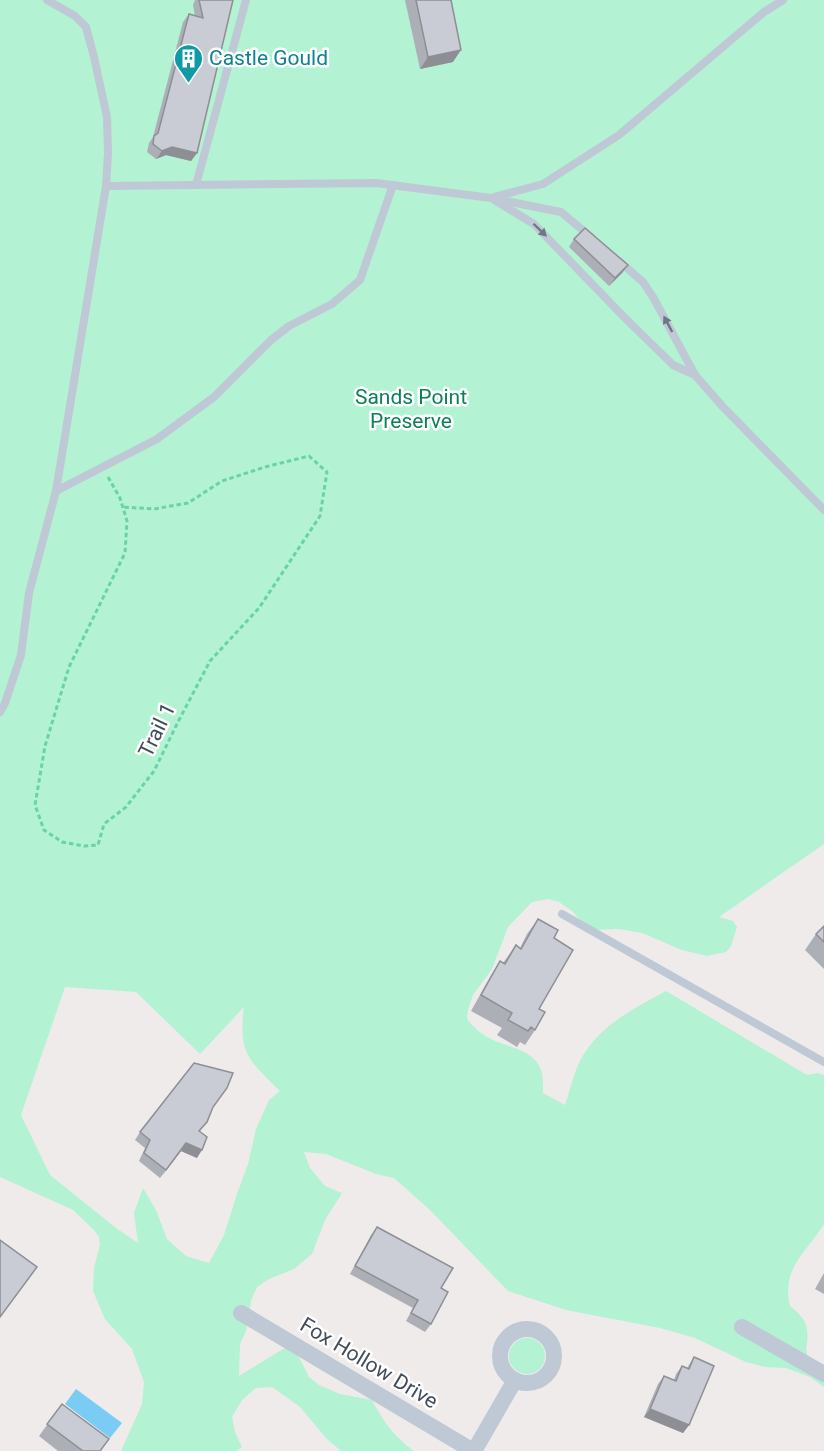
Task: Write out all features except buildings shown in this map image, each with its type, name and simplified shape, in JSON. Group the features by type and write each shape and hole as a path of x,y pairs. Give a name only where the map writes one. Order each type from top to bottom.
{"street":[{"name":"Fox Hollow Drive","path":"241,1313 473,1451"},
{"path":"742,1327 824,1374"},
{"path":"473,1451 515,1380"}],"lane":[{"path":"0,712 21,655 29,593 56,491 106,186 107,117 86,27 75,16 47,0"},
{"path":"196,185 246,0"},
{"path":"491,198 543,184 620,135 764,12 783,0"},
{"path":"106,186 376,183 491,198 561,212 597,243"},
{"path":"56,491 157,439 214,397 270,340 289,326 332,304 354,287 360,280 393,185"},
{"path":"491,198 534,224 623,316 674,364 695,375"},
{"path":"613,257 643,282 695,375 723,407 824,510"},
{"path":"562,914 824,1062"}],"path":[{"name":"Trail 1","path":"102,467 120,498 122,507 127,521 125,554 69,667 45,747 35,805 44,830 62,842 84,846 98,845 104,824 126,807 154,771 210,661 259,608 320,516 327,472 309,456 222,481 188,503 154,509 122,507"}],"green space":[{"name":"Sands Point Preserve","path":"0,0 824,0 824,844 719,917 733,921 737,927 731,946 726,952 707,956 682,950 642,933 619,929 589,930 572,911 559,902 548,899 532,902 508,927 492,969 473,995 467,1019 485,1036 522,1051 534,1059 542,1073 543,1093 565,1105 580,1061 597,1037 618,1019 666,991 807,1075 818,1073 824,1075 824,1224 792,1271 788,1293 790,1306 799,1314 806,1326 807,1355 824,1375 824,1387 810,1377 786,1368 765,1367 746,1362 695,1338 660,1328 566,1310 508,1291 431,1211 394,1178 376,1174 326,1154 304,1152 310,1168 325,1186 342,1193 325,1220 312,1254 294,1269 269,1279 257,1287 251,1301 246,1331 240,1344 239,1376 288,1346 299,1357 309,1377 319,1385 340,1394 372,1400 390,1428 414,1451 341,1451 326,1438 300,1407 272,1387 256,1388 242,1400 232,1417 235,1432 242,1447 236,1451 121,1451 142,1404 144,1382 132,1349 105,1319 93,1291 99,1237 73,1210 0,1177","holes":["65,987 136,992 200,1054 244,1007 243,1036 248,1055 280,1091 269,1100 256,1129 248,1164 224,1235 209,1263 186,1256 167,1239 156,1210 143,1188 134,1213 138,1243 116,1228 50,1175 21,1115"]},
{"path":"527,1338 540,1343 545,1356 540,1369 527,1374 514,1369 509,1356 514,1343"}],"water":[{"path":"76,1389 122,1423 110,1438 65,1404"}],"place":[{"name":"Castle Gould","path":"188,84"}]}
